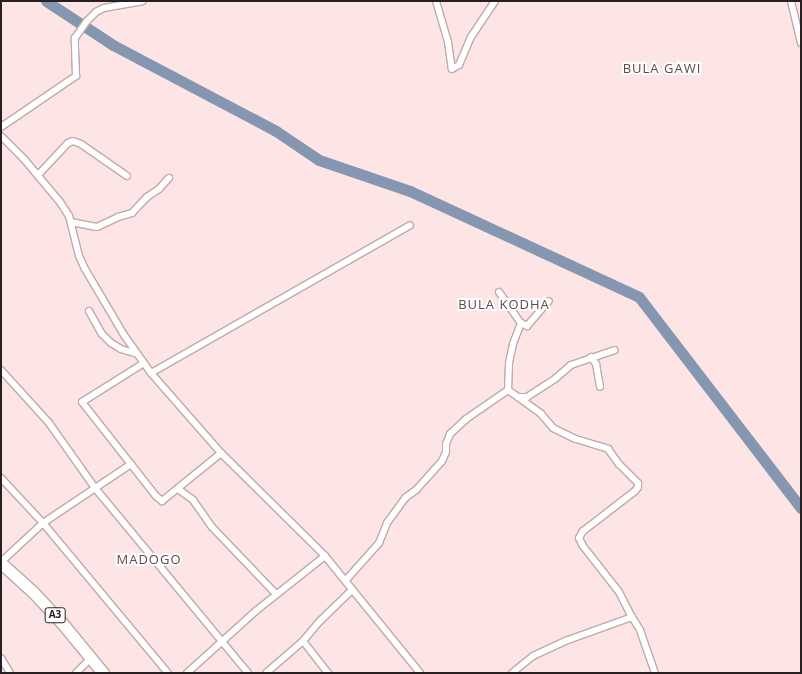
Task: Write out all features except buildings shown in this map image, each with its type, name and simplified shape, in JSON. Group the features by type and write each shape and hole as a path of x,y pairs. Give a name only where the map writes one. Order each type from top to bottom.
{"highway":[{"name":"A3","path":"1,562 38,597 92,658 103,673"}],"street":[{"path":"1,127 76,76 75,38 87,21 96,12 104,8 142,1"},
{"path":"436,1 448,42 452,69 459,65 471,37 495,1"},
{"path":"791,1 801,43"},
{"path":"1,136 38,175 60,202 71,222 78,256 150,373 221,453 325,556 420,673"},
{"path":"38,175 68,143 73,141 81,144 127,176"},
{"path":"71,222 97,227 118,217 132,213 147,197 159,189 169,178"},
{"path":"150,373 410,225"},
{"path":"499,292 521,323 527,326 549,301"},
{"path":"89,311 102,334 111,343 137,354"},
{"path":"508,390 509,363 513,344 521,323"},
{"path":"518,397 526,397 533,394 556,378 571,365 615,350"},
{"path":"591,357 596,364 600,387"},
{"path":"144,363 82,402 156,496 162,502 221,453"},
{"path":"1,370 49,423 95,488 248,673"},
{"path":"508,390 541,414 553,428 576,439 608,449 619,464 638,483 638,487 635,491 583,531 579,538 583,546 619,592 640,630 655,673"},
{"path":"346,580 379,543 387,523 405,498 416,490 442,461 446,452 446,444 450,434 466,419 508,390"},
{"path":"1,562 42,523 131,464"},
{"path":"1,478 42,523 168,673"},
{"path":"178,489 193,500 212,527 276,594"},
{"path":"187,673 276,594 325,556"},
{"path":"266,673 303,641 320,621 352,590"},
{"path":"512,673 533,656 568,640 632,617"},
{"path":"303,641 328,673"},
{"path":"1,658 10,673"},
{"path":"76,673 92,658"}],"waterway":[{"path":"46,1 113,45 276,131 319,160 410,191 639,297 801,508"}],"district":[{"name":"BULA GAWI","path":"662,68"},
{"name":"BULA KODHA","path":"504,304"},
{"name":"MADOGO","path":"149,559"}]}
